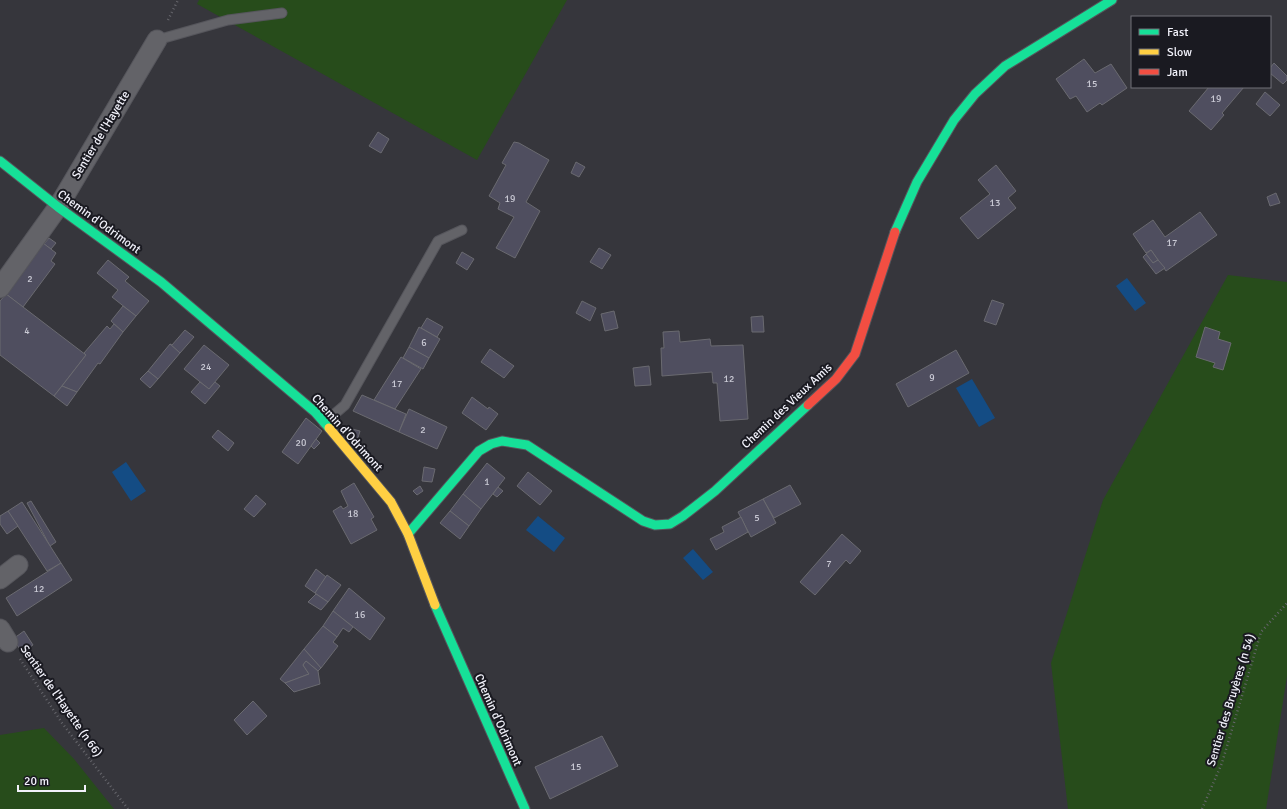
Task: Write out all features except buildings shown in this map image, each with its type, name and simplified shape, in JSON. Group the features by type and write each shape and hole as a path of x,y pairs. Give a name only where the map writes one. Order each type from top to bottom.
{"street":[{"name":"Chemin des Vieux Amis","path":"408,534 480,451 488,444 500,441 512,441 527,445 643,521 655,525 670,524 683,516 715,491 836,378 854,354 896,227 917,182 954,120 974,94 1005,66 1112,0"},
{"name":"Sentier de l'Hayette","path":"0,288 58,207 157,40"},
{"name":"Chemin d'Odrimont","path":"0,161 58,207 161,282 315,412 362,464 391,502 408,534 425,583 525,809"},
{"path":"0,579 18,565"}],"lane":[{"path":"157,40 228,20 282,13"},
{"path":"324,422 345,405 438,241 462,230"}],"path":[{"name":"Sentier des Bruyères (n 54)","path":"1202,809 1222,763 1261,632 1287,602"},
{"name":"Sentier de l'Hayette (n 66)","path":"4,636 62,723 128,809"}],"green space":[{"path":"199,0 567,0 477,160 197,4"},
{"path":"1228,275 1287,282 1287,676 1266,809 1068,809 1051,663 1103,500"},
{"path":"44,728 74,759 114,809 0,809 0,735"}],"water":[{"path":"1127,278 1146,303 1135,311 1116,286"},
{"path":"972,379 995,418 979,427 956,388"},
{"path":"126,462 146,491 131,501 112,472"},
{"path":"538,516 565,538 554,552 526,530"},
{"path":"693,549 713,572 703,580 683,558"}],"traffic: fast":[{"path":"895,232 917,182 954,120 975,94 1005,66 1112,0"},
{"path":"0,161 58,207 161,282 315,412 329,428"},
{"path":"408,534 479,451 491,444 502,441 527,445 643,521 655,525 670,524 683,516 715,491 808,405"},
{"path":"435,605 525,809"}],"traffic: slow":[{"path":"329,428 391,502 408,534 435,605"}],"traffic: jam":[{"path":"808,405 836,379 855,354 895,232"}]}
